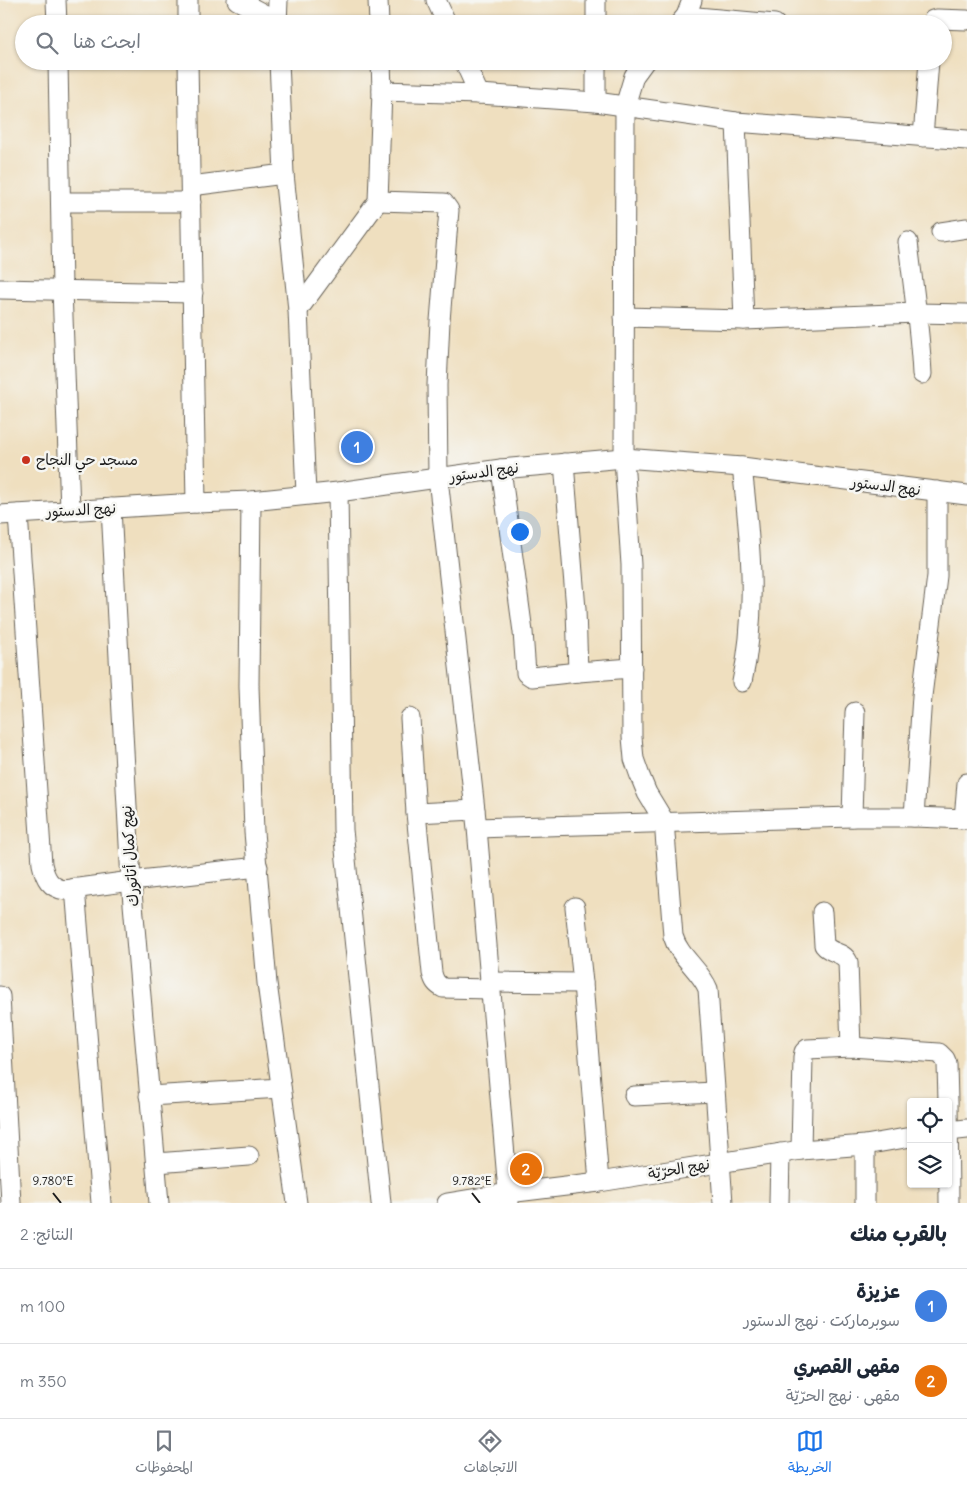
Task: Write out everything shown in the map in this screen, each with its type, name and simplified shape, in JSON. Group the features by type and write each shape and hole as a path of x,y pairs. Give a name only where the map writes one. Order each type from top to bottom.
{"street":[{"path":"56,0 57,15"},
{"path":"188,0 188,15"},
{"path":"237,0 264,15"},
{"path":"277,15 278,0"},
{"path":"378,0 379,15"},
{"path":"436,0 443,15"},
{"path":"596,0 596,15"},
{"path":"686,13 702,15"},
{"path":"952,20 967,20"},
{"path":"58,70 62,289 70,510"},
{"path":"188,70 196,503"},
{"path":"279,70 284,174 298,310 306,494"},
{"path":"298,310 378,201 381,70"},
{"path":"468,70 479,94"},
{"path":"596,70 596,102"},
{"path":"638,70 634,76 625,106 624,458 631,565 632,737 634,759 647,793 664,822 675,945 705,981 708,989 723,1203"},
{"path":"923,137 927,70"},
{"path":"382,91 479,94 596,102 736,122 967,140"},
{"path":"736,122 744,320"},
{"path":"61,202 191,194 284,174"},
{"path":"378,201 444,203 449,210 438,357 438,478 476,819 508,1198"},
{"path":"941,232 967,228"},
{"path":"908,242 920,332 922,374"},
{"path":"0,289 192,293"},
{"path":"624,317 744,320 916,312 967,314"},
{"name":"نهج الدستور","path":"9,515 196,503 251,502 502,469 624,458 742,467 967,495"},
{"path":"564,463 576,609 578,672"},
{"path":"742,467 749,529 751,584 748,643 742,682"},
{"path":"502,469 523,632 526,673 532,677 632,668"},
{"path":"914,817 922,696 937,576 937,491"},
{"path":"338,492 343,830 381,1203"},
{"path":"251,502 249,705 254,832 267,983 297,1203"},
{"name":"نهج كمال أتاتورك","path":"111,508 131,881 158,1203"},
{"path":"9,515 42,864 44,873 52,885 57,889 65,890 258,867"},
{"path":"852,817 855,712"},
{"path":"410,718 416,813 434,981 443,988 583,983"},
{"path":"416,813 476,819 664,822 852,817 965,819 967,783"},
{"path":"75,888 101,1203"},
{"path":"575,907 599,1182"},
{"path":"822,912 824,946 828,950 844,956 848,962 851,1048"},
{"path":"0,996 11,1203"},
{"path":"801,1150 804,1052 811,1048 900,1050 942,1055 946,1064 948,1098"},
{"path":"149,1096 281,1088"},
{"path":"634,1096 714,1092"},
{"path":"949,1203 955,1131 952,1119"},
{"name":"نهج الحرّيّة","path":"447,1203 508,1198 721,1161 907,1139"},
{"path":"865,1145 865,1203"},
{"path":"779,1203 780,1153"},
{"path":"156,1163 250,1156"}],"place":[{"name":"عزيزة","path":"357,447"},
{"name":"مسجد حي النجاح","path":"26,460"},
{"name":"مقهى القصري","path":"526,1169"}]}
